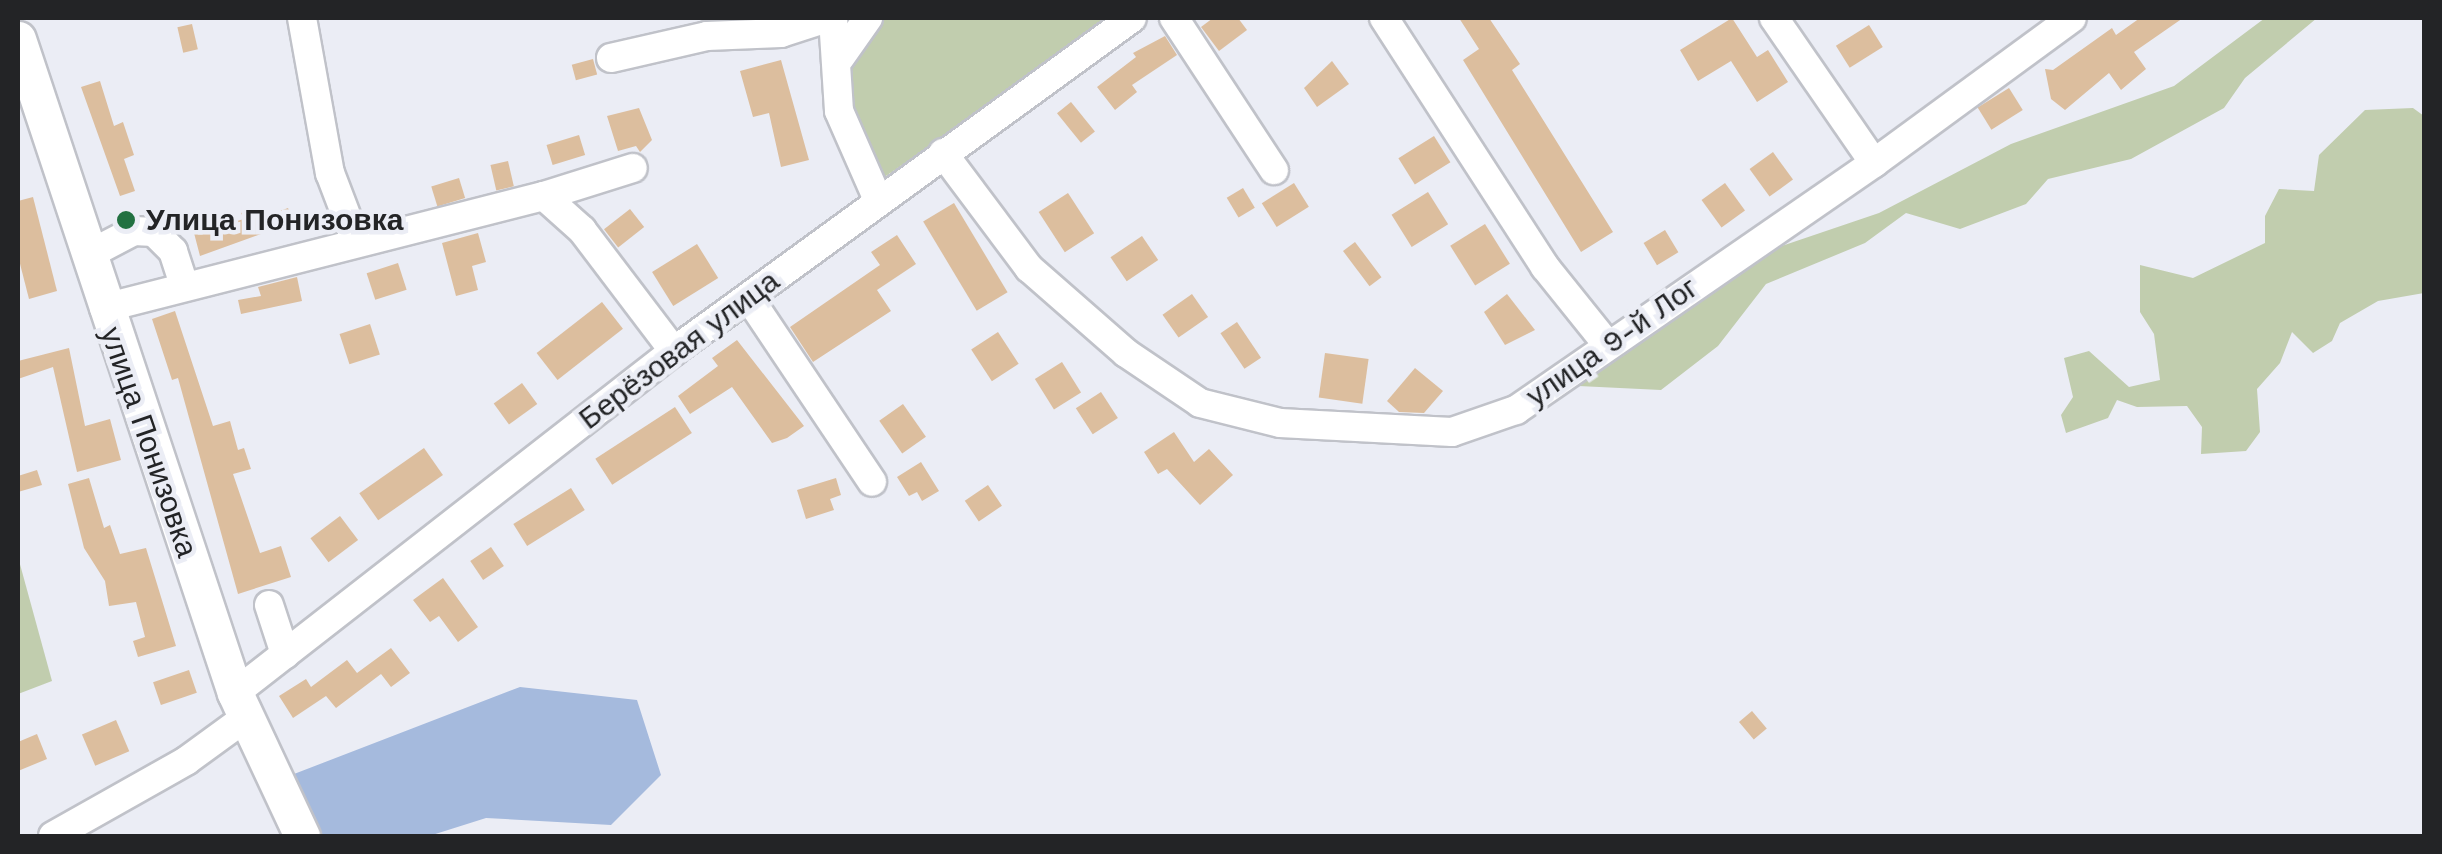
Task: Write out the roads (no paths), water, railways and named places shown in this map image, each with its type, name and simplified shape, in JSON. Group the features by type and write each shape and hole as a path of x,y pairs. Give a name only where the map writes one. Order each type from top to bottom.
{"main road":[{"name":"улица Понизовка","path":"18,39 104,308 240,706 302,836"}],"street":[{"path":"302,18 330,173 356,241"},
{"path":"611,58 707,36 781,33 830,18 840,58 840,111 878,200"},
{"path":"840,58 868,18"},
{"name":"Берёзовая улица","path":"53,836 186,761 285,654 674,351 1132,18"},
{"path":"1174,18 1274,170"},
{"path":"1384,18 1546,267 1606,343"},
{"path":"1774,18 1874,164"},
{"name":"улица 9-й Лог","path":"943,153 1028,268 1126,353 1200,402 1280,423 1452,432 1516,410 1606,343 1874,164 2072,18"},
{"path":"104,308 184,284 544,196 633,168"},
{"path":"544,196 582,230 674,351"},
{"path":"88,255 134,231 154,232 173,250 184,284"},
{"path":"749,298 872,482"},
{"path":"268,605 285,654"}],"water":[{"path":"520,687 637,700 661,775 611,825 486,818 429,836 322,836 294,774"}],"place":[{"name":"Улица Понизовка","path":"126,220"}]}
